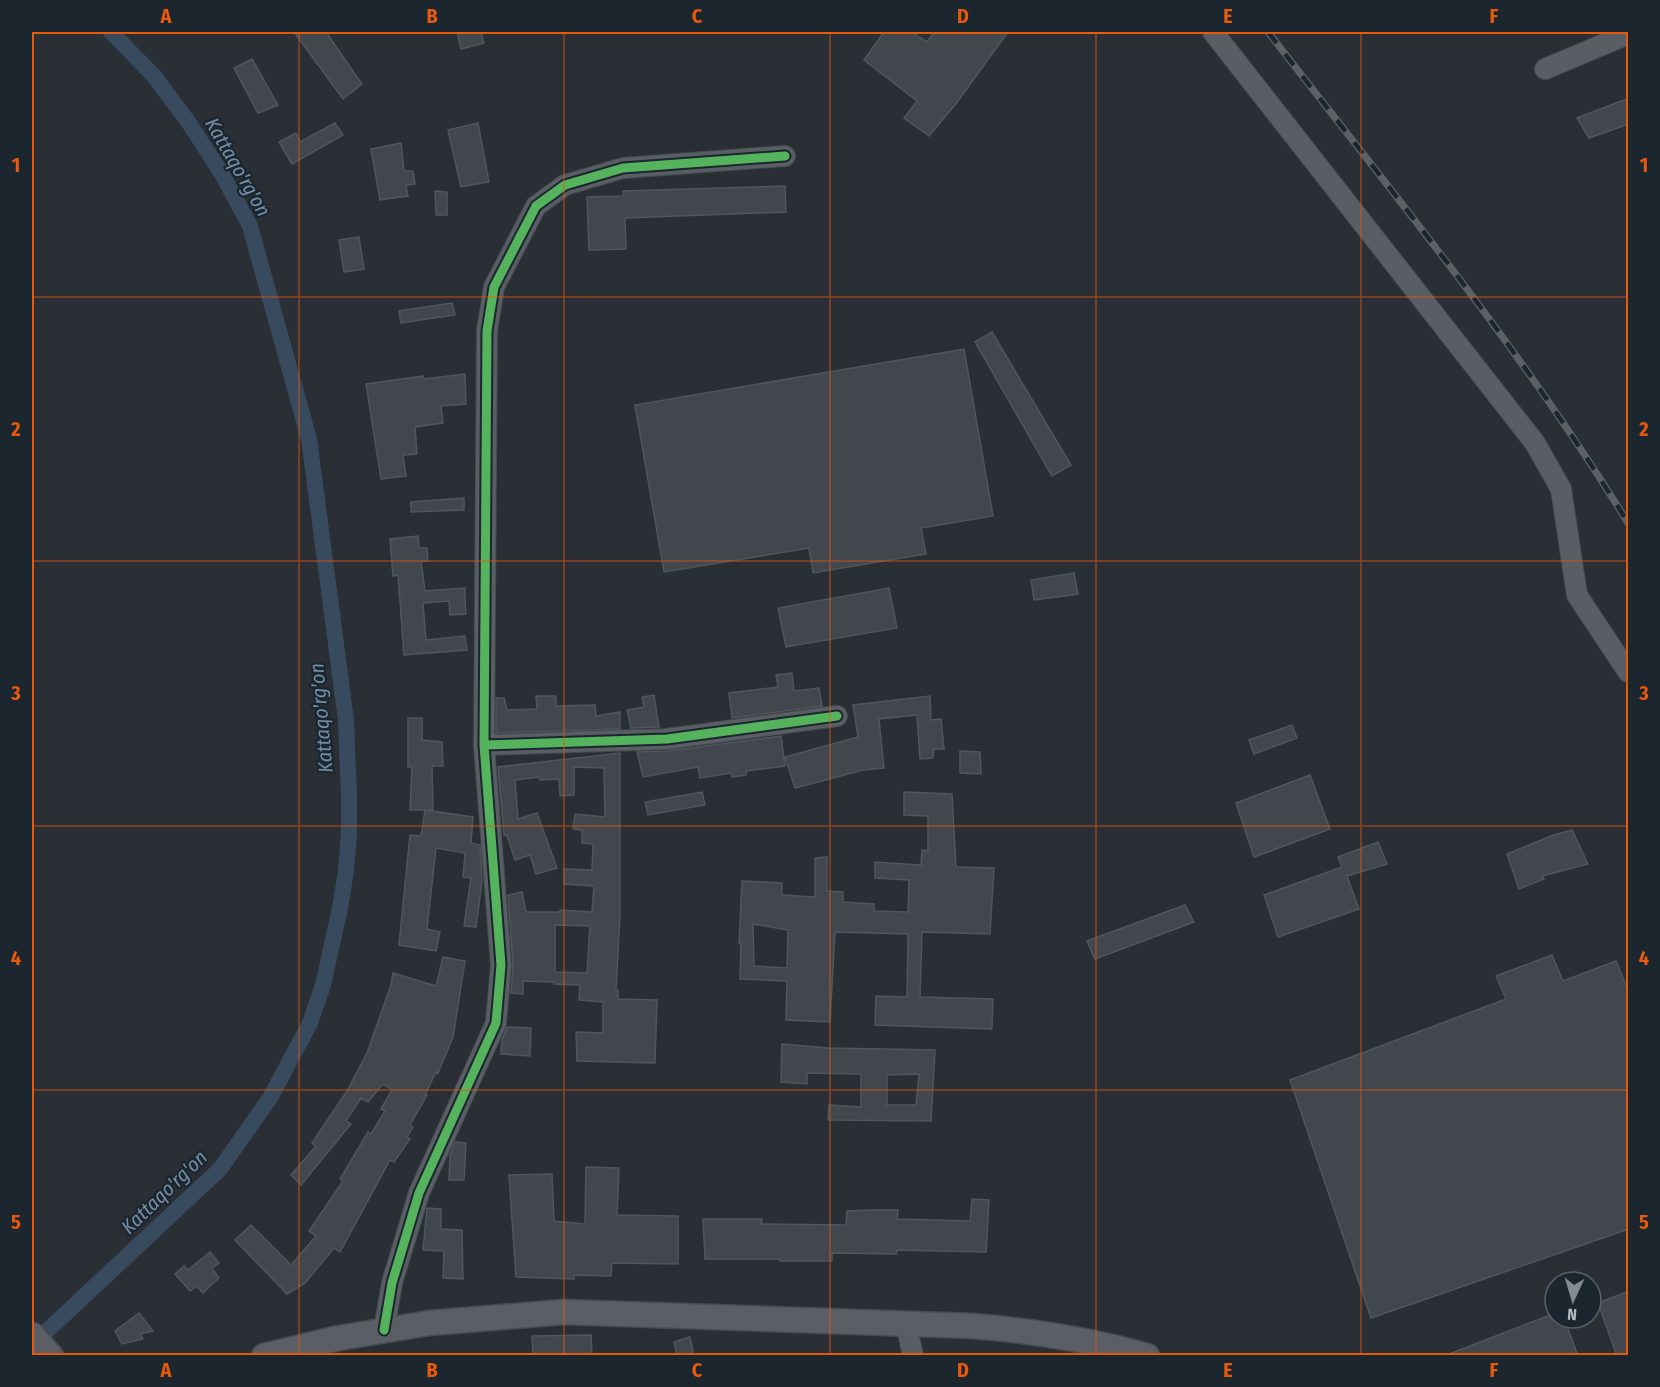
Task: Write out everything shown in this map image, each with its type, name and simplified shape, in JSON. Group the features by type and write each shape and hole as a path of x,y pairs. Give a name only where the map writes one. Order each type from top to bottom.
{"main road":[{"path":"264,1356 384,1330 474,1319 564,1312 973,1326 1040,1332 1104,1343 1147,1356"},
{"path":"32,1335 51,1356"}],"street":[{"path":"1213,32 1535,443 1561,489 1577,595 1629,672"},
{"path":"1545,69 1629,34"},
{"path":"384,1330 392,1283 419,1193 496,1023 501,965 484,745 487,331 494,287 536,206 565,185 623,168 785,156"},
{"path":"484,745 667,739 837,716"},
{"path":"906,1323 913,1356"}],"building":[{"path":"294,32 326,32 362,84 343,99"},
{"path":"457,32 481,32 484,43 461,49"},
{"path":"884,32 911,32 927,42 934,32 1008,32 955,105 929,136 904,118 917,101 864,60"},
{"path":"252,59 278,105 258,113 234,68"},
{"path":"1629,98 1629,124 1589,138 1577,118"},
{"path":"335,123 343,135 292,164 279,142 296,133 300,142"},
{"path":"478,123 489,182 461,187 448,130"},
{"path":"401,143 404,171 413,171 415,184 406,185 408,196 380,200 371,149"},
{"path":"785,186 786,212 625,218 626,249 589,250 587,197 623,196 623,191"},
{"path":"435,191 447,192 447,215 436,215"},
{"path":"359,237 364,269 344,272 339,240"},
{"path":"452,303 455,315 401,323 399,311"},
{"path":"992,332 1071,465 1052,476 975,342"},
{"path":"964,349 993,516 921,528 926,554 813,573 809,548 664,572 635,405"},
{"path":"465,374 466,404 441,406 443,423 415,427 417,454 403,455 406,476 381,479 366,384 423,376 424,379"},
{"path":"464,498 464,510 411,512 411,502"},
{"path":"418,536 419,548 427,548 428,561 421,561 425,591 465,588 466,614 450,615 449,601 423,603 426,640 465,636 467,650 404,655 398,575 393,576 390,539"},
{"path":"1074,573 1078,594 1034,600 1031,580"},
{"path":"889,588 897,628 786,647 778,608"},
{"path":"792,673 794,691 819,688 822,706 732,718 729,693 778,687 776,675"},
{"path":"654,695 659,727 631,728 627,710 644,707 642,697"},
{"path":"536,696 556,696 556,706 595,705 596,716 620,712 620,729 496,733 496,698 504,698 507,710 537,709"},
{"path":"930,696 931,720 941,719 944,749 934,749 933,758 920,759 917,715 879,719 884,768 863,770 795,788 785,757 858,737 853,705"},
{"path":"408,718 422,718 422,740 442,742 443,766 432,766 433,810 410,810 412,767 408,767"},
{"path":"1292,725 1297,738 1254,754 1249,740"},
{"path":"781,736 785,766 746,771 746,775 732,777 731,773 700,778 698,767 643,777 637,752 668,751"},
{"path":"960,751 980,752 981,774 960,773"},
{"path":"620,753 620,914 616,990 618,990 618,999 657,1000 655,1063 577,1061 576,1032 603,1033 603,1002 579,1000 580,985 523,981 523,994 511,993 513,964 508,895 522,892 526,912 560,912 560,910 592,912 594,886 564,884 564,869 592,870 593,844 582,843 582,830 573,829 575,814 605,817 604,768 574,767 574,795 560,796 559,779 540,780 539,777 515,780 518,819 537,813 557,868 536,874 530,855 515,860 507,835 504,835 498,767","holes":["555,925 590,926 587,973 555,972"]},
{"path":"1310,775 1330,829 1254,857 1236,803"},
{"path":"702,792 705,805 648,815 645,802"},
{"path":"904,792 952,794 956,867 994,868 990,934 922,932 920,997 993,999 992,1029 875,1025 876,996 907,997 908,934 835,932 830,1022 786,1020 787,981 740,979 742,881 782,883 782,895 815,897 815,858 827,857 827,891 843,892 843,902 874,904 874,911 908,912 909,880 875,878 875,862 921,865 922,850 928,851 928,816 904,815","holes":["753,924 788,930 787,968 754,966"]},
{"path":"425,810 473,817 471,843 480,845 482,881 476,927 464,926 471,878 463,877 465,853 436,848 427,929 440,932 436,951 399,945 410,835 421,836"},
{"path":"1572,830 1588,864 1542,876 1544,879 1519,889 1507,854"},
{"path":"1378,842 1387,864 1347,876 1359,909 1278,937 1264,895 1342,867 1338,857"},
{"path":"1185,905 1194,922 1095,959 1087,941"},
{"path":"1552,955 1563,981 1616,961 1629,993 1629,1229 1371,1318 1290,1080 1506,999 1496,976"},
{"path":"443,957 465,961 453,1037 438,1073 436,1072 425,1095 427,1095 410,1125 413,1127 407,1137 410,1139 394,1162 390,1160 340,1252 334,1248 305,1283 287,1294 235,1240 251,1225 291,1265 316,1236 309,1231 343,1181 340,1179 368,1132 371,1134 385,1111 381,1109 392,1090 383,1084 368,1102 361,1098 346,1121 351,1124 301,1185 291,1175 316,1146 312,1143 347,1091 367,1053 391,985 393,973 436,986"},
{"path":"507,1027 531,1028 530,1056 501,1054 502,1040"},
{"path":"782,1044 827,1048 935,1050 931,1121 828,1120 829,1105 861,1107 861,1074 807,1073 807,1084 781,1082","holes":["919,1074 916,1105 887,1105 887,1075"]},
{"path":"455,1142 466,1143 464,1180 449,1180 450,1155"},
{"path":"586,1167 619,1168 617,1215 678,1216 678,1264 612,1263 611,1276 574,1275 574,1279 516,1277 509,1175 552,1174 554,1221 585,1224"},
{"path":"972,1199 989,1200 986,1252 897,1250 896,1254 832,1253 832,1261 705,1259 703,1219 762,1219 761,1224 846,1225 847,1211 898,1210 897,1219 970,1221"},
{"path":"427,1208 441,1209 441,1229 462,1230 463,1279 443,1278 444,1251 423,1250"},
{"path":"210,1252 219,1263 212,1268 219,1278 203,1293 197,1286 190,1291 175,1274 184,1266 188,1270"},
{"path":"1629,1291 1629,1356 1617,1356 1603,1317 1603,1301"},
{"path":"139,1313 153,1331 140,1334 143,1339 122,1344 115,1331"},
{"path":"1543,1318 1543,1330 1568,1330 1578,1356 1444,1356"},
{"path":"591,1335 592,1356 533,1355 532,1336"},
{"path":"690,1337 694,1356 677,1356 674,1342"}],"waterway":[{"name":"Kattaqo'rg'on","path":"32,1345 220,1169 270,1098 310,1023 323,985 340,908 349,834 346,720 309,439 250,226 222,174 189,123 154,76 111,32"}],"railway":[{"path":"1268,32 1500,334 1587,459 1628,523"}],"cycle path":[{"path":"384,1330 392,1283 419,1193 496,1023 501,965 484,745 487,331 494,287 536,206 565,185 623,168 785,156"},
{"path":"484,745 667,739 837,716"}]}
